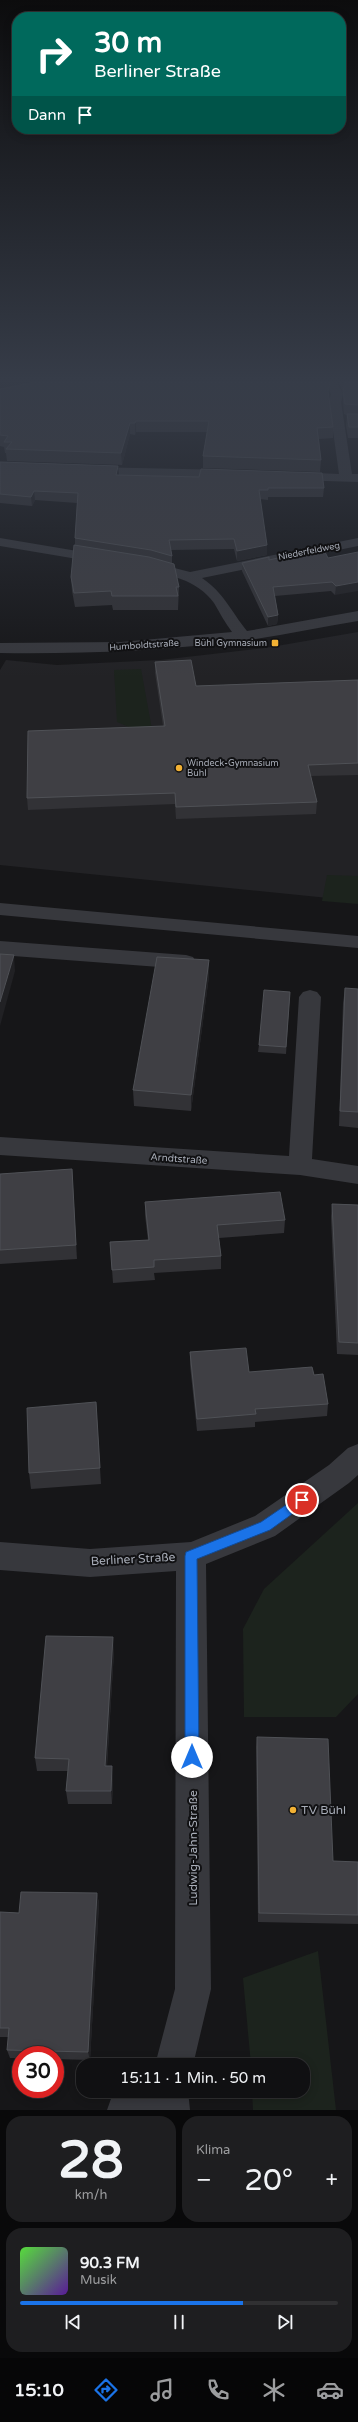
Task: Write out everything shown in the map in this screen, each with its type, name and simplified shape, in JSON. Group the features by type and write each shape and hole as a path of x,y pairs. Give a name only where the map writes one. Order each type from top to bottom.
{"street":[{"path":"0,542 164,568 190,576 215,594 228,617 243,636"},
{"name":"Niederfeldweg","path":"190,576 358,542"},
{"name":"Humboldtstraße","path":"0,648 130,646 243,636 358,616"},
{"path":"0,909 358,942"},
{"path":"0,948 205,964"},
{"path":"300,1166 310,997"},
{"name":"Arndtstraße","path":"0,1146 300,1166 358,1175"},
{"name":"Berliner Straße","path":"0,1556 90,1563 191,1556 265,1526 339,1474 358,1457"},
{"name":"Ludwig-Jahn-Straße","path":"176,2058 194,1989 191,1556"},
{"path":"126,2110 149,2098"},
{"path":"170,2098 171,2110"}],"shaded area":[{"name":"Windeck-Gymnasium Bühl","path":"358,632 358,901 0,865 0,670 6,660 57,665 160,660 265,648"},
{"path":"141,669 153,735 133,735 129,727 117,722 114,670"},
{"path":"327,875 358,876 358,904 322,901"},
{"path":"358,1503 358,1694 336,1717 244,1717 243,1629 264,1589"},
{"path":"318,1951 336,2110 253,2110 252,2098 310,2098 310,2058 250,2058 243,1978"}],"building":[{"path":"0,480 323,480 324,488 268,488 268,490 259,490 267,545 237,551 234,539 169,540 172,556 151,550 75,538 78,493 34,491 31,497 0,494"},
{"path":"74,545 149,557 174,564 179,587 176,587 178,596 112,596 111,591 74,593 71,577"},
{"path":"323,548 328,558 358,552 358,582 336,586 332,582 273,587 278,615 268,617 242,563 269,557 269,560"},
{"path":"191,660 196,686 358,680 358,763 308,765 317,802 176,807 175,793 27,798 28,731 165,726 155,662"},
{"path":"0,954 14,955 0,1002"},
{"path":"157,957 209,960 191,1095 133,1090"},
{"path":"345,988 358,989 358,1112 340,1111"},
{"path":"264,990 290,992 286,1047 259,1045"},
{"path":"72,1169 76,1245 0,1250 0,1174"},
{"path":"280,1192 285,1220 217,1225 221,1256 154,1260 154,1267 112,1270 110,1242 149,1240 145,1202"},
{"path":"332,1204 358,1205 358,1343 339,1342"},
{"path":"246,1348 249,1372 312,1367 314,1375 323,1374 328,1404 255,1409 256,1414 197,1419 190,1352"},
{"path":"96,1402 100,1468 29,1473 27,1408"},
{"path":"46,1636 113,1637 105,1766 112,1766 111,1791 66,1791 69,1759 35,1758"},
{"name":"TV Bühl","path":"257,1737 328,1739 333,1861 358,1862 358,1915 259,1913"},
{"path":"21,1892 97,1893 88,2052 64,2051 64,2046 12,2046 12,2050 7,2050 9,2028 0,2028 0,1912 19,1913"}],"place":[{"name":"Bühl Gymnasium","path":"275,643"},
{"name":"Windeck-Gymnasium Bühl","path":"179,768"},
{"name":"TV Bühl","path":"293,1810"}],"route":[{"path":"192,1757 191,1556 265,1526 302,1500"}]}
